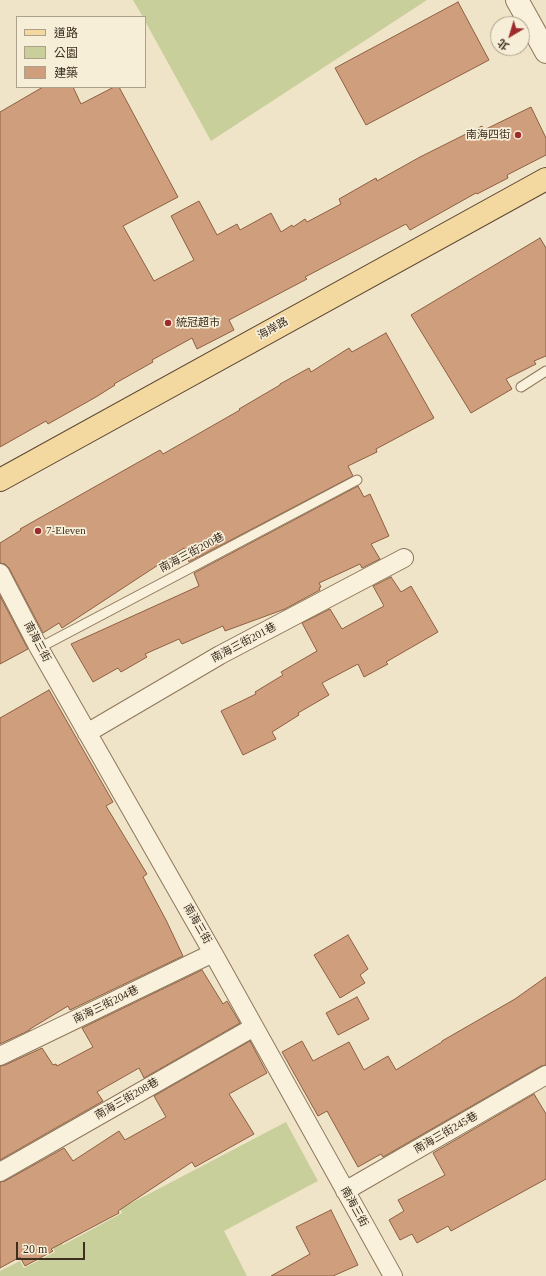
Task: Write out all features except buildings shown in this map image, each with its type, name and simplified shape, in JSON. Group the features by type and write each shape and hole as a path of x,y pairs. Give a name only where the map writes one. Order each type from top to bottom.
{"main road":[{"name":"海岸路","path":"0,480 546,179"}],"street":[{"path":"517,0 546,52"},
{"name":"南海三街201巷","path":"87,732 220,655 404,558"},
{"name":"南海三街","path":"0,573 39,648 213,953 393,1276"},
{"name":"南海三街204巷","path":"0,1056 213,953"},
{"name":"南海三街208巷","path":"0,1172 254,1027"},
{"name":"南海三街245巷","path":"345,1191 546,1075"}],"lane":[{"path":"521,387 546,371"},
{"name":"南海三街200巷","path":"39,648 357,480"}],"green space":[{"path":"133,0 427,0 211,141 146,23 146,16 142,16"},
{"path":"286,1122 318,1181 224,1231 247,1276 0,1276 0,1271 20,1261 24,1268 55,1252 51,1244 60,1239 63,1245 122,1213 120,1209"}],"place":[{"name":"南海四街","path":"518,135"},
{"name":"統冠超市","path":"168,323"},
{"name":"7-Eleven","path":"38,531"}]}
